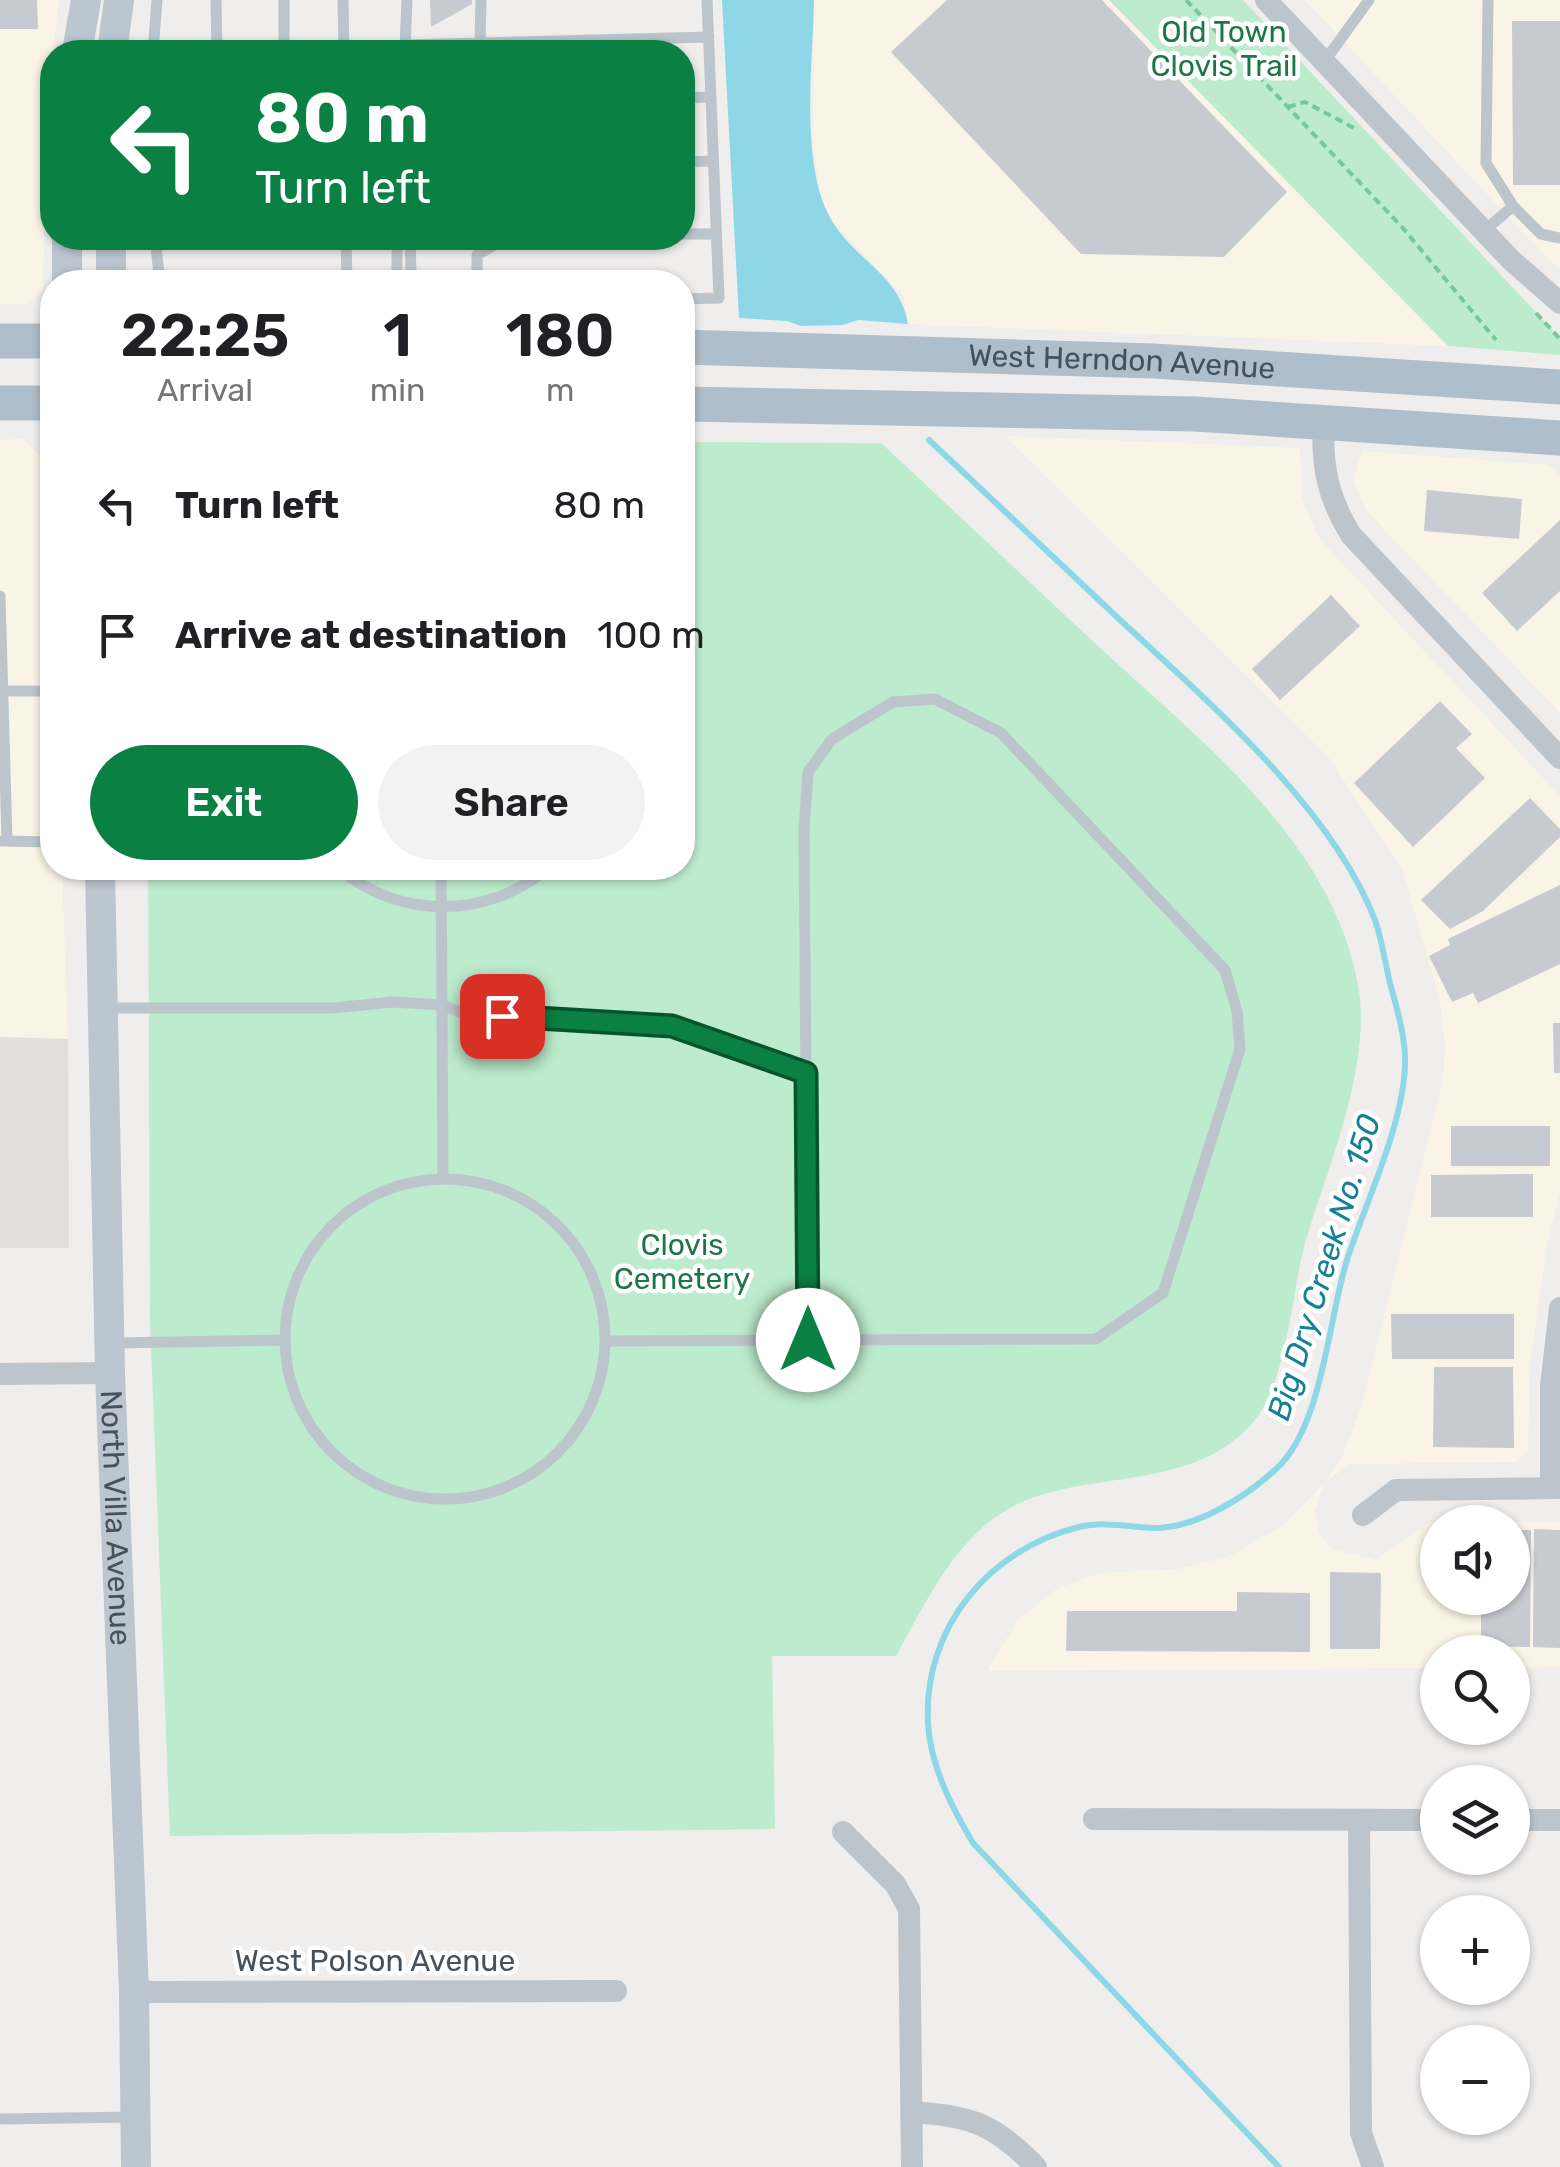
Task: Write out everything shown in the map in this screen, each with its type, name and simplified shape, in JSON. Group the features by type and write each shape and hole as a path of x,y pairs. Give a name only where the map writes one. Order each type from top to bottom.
{"main road":[{"path":"79,40 86,0"},
{"path":"114,40 119,0"},
{"path":"0,341 40,340"},
{"name":"West Herndon Avenue","path":"695,348 1154,361 1560,387"},
{"path":"0,403 40,403"},
{"name":"West Herndon Avenue","path":"695,404 1014,408 1324,422 1558,438"},
{"name":"North Villa Avenue","path":"100,880 110,1358 134,1992 136,2167"}],"street":[{"path":"1266,0 1484,231 1560,302"},
{"path":"1324,422 1322,453 1326,483 1335,510 1351,535 1560,758"},
{"path":"1363,1515 1396,1490 1556,1488 1551,1386 1560,1308"},
{"path":"0,1374 110,1358"},
{"path":"1094,1819 1420,1820"},
{"path":"1359,1820 1362,2133 1373,2167"},
{"path":"1530,1820 1560,1820"},
{"path":"843,1832 895,1884 909,1909 912,2167"},
{"name":"West Polson Avenue","path":"134,1992 616,1991"},
{"path":"911,2112 955,2115 990,2126 1036,2167"}],"lane":[{"path":"154,40 157,0"},
{"path":"216,0 217,40"},
{"path":"284,0 284,40"},
{"path":"343,0 344,40"},
{"path":"405,40 406,0"},
{"path":"480,40 482,0"},
{"path":"695,299 719,298 707,0"},
{"path":"1324,62 1369,0"},
{"path":"1488,0 1486,163 1513,206 1542,234 1560,238"},
{"path":"594,40 708,37"},
{"path":"695,97 710,96"},
{"path":"695,161 713,160"},
{"path":"1484,231 1513,206"},
{"path":"695,234 716,234"},
{"path":"477,270 477,255 486,250"},
{"path":"0,596 4,841 40,842"},
{"path":"4,691 40,691"},
{"path":"606,1341 1096,1339 1163,1293 1240,1049 1237,1011 1225,970 1000,733 936,699 893,702 832,739 808,772 804,830 808,1340"},
{"path":"353,880 396,901 441,908 488,902 534,880"},
{"path":"441,880 443,1178"},
{"path":"104,1008 442,1005 468,1014 672,1026 806,1073"},
{"path":"443,1178 491,1184 535,1205 571,1238 596,1280 606,1341 603,1375 585,1420 555,1458 514,1485 468,1499 419,1498 378,1485 341,1462 312,1430 292,1391 285,1340 287,1306 302,1265 327,1230 360,1202 400,1184 443,1178"},
{"path":"110,1358 285,1340"},
{"path":"0,2119 135,2118"}],"path":[{"path":"1186,0 1402,228 1496,340"}],"shaded area":[{"path":"0,0 59,0 54,40 40,40 40,250 44,250 40,292 28,304 0,304"},
{"path":"814,0 1109,0 1448,346 908,324 904,297 833,222 821,197 813,149"},
{"path":"1305,0 1560,0 1560,268 1546,257"},
{"path":"1005,436 1300,448 1302,499 1320,540 1560,796 1560,1192 1548,1238 1530,1365 1528,1450 1516,1462 1351,1464 1325,1482 1342,1457 1362,1405 1443,1081 1445,1046 1440,1002 1403,871 1330,759"},
{"path":"24,439 40,457 40,880 62,880 68,1039 0,1037 0,440"},
{"path":"1362,451 1549,465 1560,477 1560,713 1366,510 1353,480"},
{"path":"0,1037 68,1039 69,1248 0,1248"},
{"path":"1325,1482 1315,1512 1319,1532 1331,1549 1376,1560 1420,1529 1420,1615 1530,1615 1530,1522 1560,1522 1560,1667 1530,1668 1530,1635 1420,1635 1420,1668 987,1671 1018,1620 1058,1588 1101,1573 1179,1569 1230,1556 1284,1525"}],"green space":[{"name":"Old Town Clovis Trail","path":"1109,0 1243,0 1560,338 1560,355 1448,346"},
{"name":"Clovis Cemetery","path":"695,442 881,443 1218,756 1256,796 1321,884 1344,933 1358,985 1361,1015 1354,1078 1302,1256 1281,1363 1262,1410 1248,1428 1219,1451 1186,1465 1045,1494 1013,1507 983,1527 945,1571 896,1656 772,1656 775,1829 170,1836 150,1320 148,880 695,880"}],"water":[{"path":"722,0 814,0 810,114 815,172 822,198 842,235 896,293 908,324 858,320 842,325 801,326 787,321 739,318"}],"building":[{"path":"0,0 37,0 38,29 0,29"},
{"path":"430,0 472,0 472,4 431,27"},
{"path":"947,0 1102,0 1287,192 1224,257 1081,254 891,52"},
{"path":"1512,21 1560,21 1560,185 1513,185"},
{"path":"1427,490 1522,499 1519,539 1424,531"},
{"path":"1560,520 1560,591 1517,631 1482,593"},
{"path":"1331,595 1360,626 1280,700 1252,669"},
{"path":"1440,701 1472,734 1456,748 1485,778 1413,847 1354,783"},
{"path":"1530,798 1560,829 1560,837 1483,911 1450,929 1421,900"},
{"path":"1560,885 1560,964 1478,1003 1473,993 1452,1002 1429,956 1450,945 1448,939"},
{"path":"1553,1023 1560,1023 1560,1073 1554,1073"},
{"path":"1451,1126 1550,1126 1550,1166 1451,1166"},
{"path":"1533,1174 1533,1217 1431,1217 1431,1175"},
{"path":"1391,1314 1514,1314 1514,1359 1392,1359"},
{"path":"1434,1367 1513,1367 1514,1448 1433,1447"},
{"path":"1534,1529 1560,1530 1560,1648 1533,1647"},
{"path":"1531,1530 1530,1647 1530,1635 1481,1635 1481,1615 1530,1615"},
{"path":"1330,1572 1381,1573 1380,1649 1330,1649"},
{"path":"1237,1592 1310,1593 1310,1652 1066,1651 1067,1611 1237,1611"}],"waterway":[{"name":"Big Dry Creek No. 150","path":"929,440 1226,720 1298,796 1329,836 1375,920 1400,1024 1405,1065 1398,1113 1347,1260 1314,1400 1292,1450 1251,1490 1203,1517 1169,1527 1088,1525 1046,1538 1017,1554 990,1574 950,1625 929,1688 928,1723 933,1755 950,1801 973,1843 1279,2167"}],"route":[{"path":"502,1016 672,1026 806,1073 808,1340"}]}
